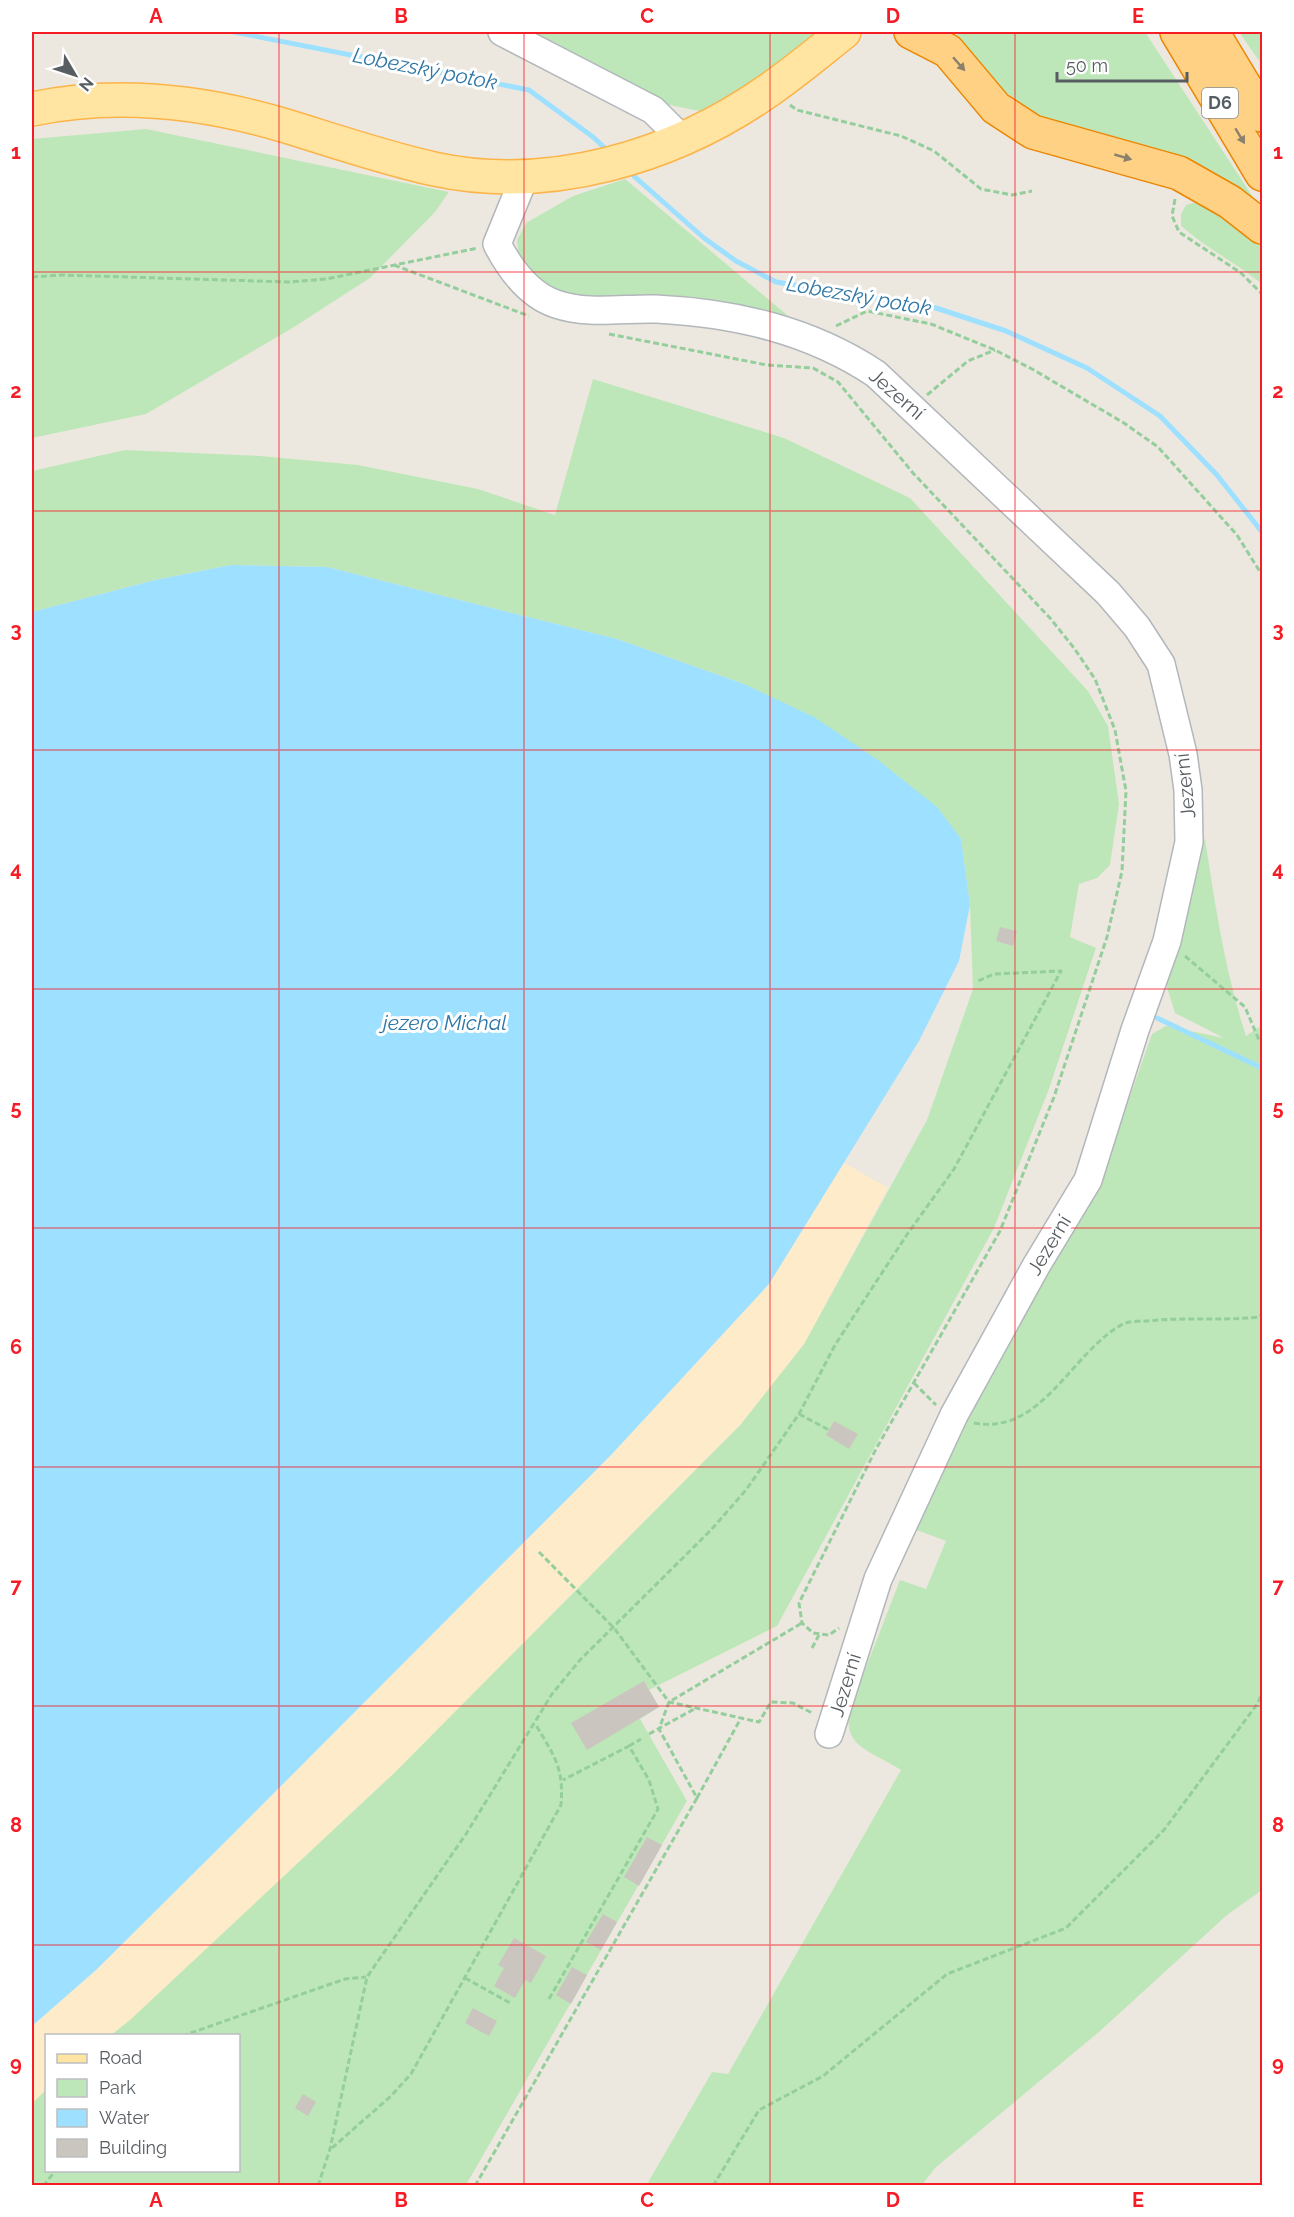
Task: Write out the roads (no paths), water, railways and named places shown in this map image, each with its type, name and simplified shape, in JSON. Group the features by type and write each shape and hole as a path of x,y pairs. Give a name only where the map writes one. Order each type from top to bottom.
{"highway":[{"path":"911,32 948,51 996,108 1033,132 1179,173 1230,202 1263,227"},
{"name":"D6","path":"1177,32 1263,174"},
{"name":"D6","path":"1212,32 1263,115"}],"main road":[{"path":"32,109 113,98 191,104 283,125 435,169 472,175 524,178 589,168 639,155 682,138 728,116 768,91 844,32"}],"lane":[{"path":"502,32 653,110 682,138"},
{"name":"Jezerní","path":"524,178 497,244 508,267 544,299 558,305 588,309 702,312 748,319 809,339 848,355 876,374 1108,593 1137,627 1161,664 1183,753 1188,790 1189,842 1167,941 1135,1030 1088,1180 946,1412 878,1579 830,1734"}],"water":[{"name":"jezero Michal","path":"231,565 327,567 617,639 744,684 814,717 878,760 937,807 961,839 970,905 959,961 919,1041 769,1284 611,1455 96,1970 32,2026 32,612 155,580"}],"waterway":[{"name":"Lobezský potok","path":"234,32 529,90 593,137 608,151"},
{"name":"Lobezský potok","path":"627,170 704,238 736,261 776,282 936,308 1006,331 1087,368 1160,416 1217,475 1262,532"},
{"path":"1157,1018 1262,1068"}]}
